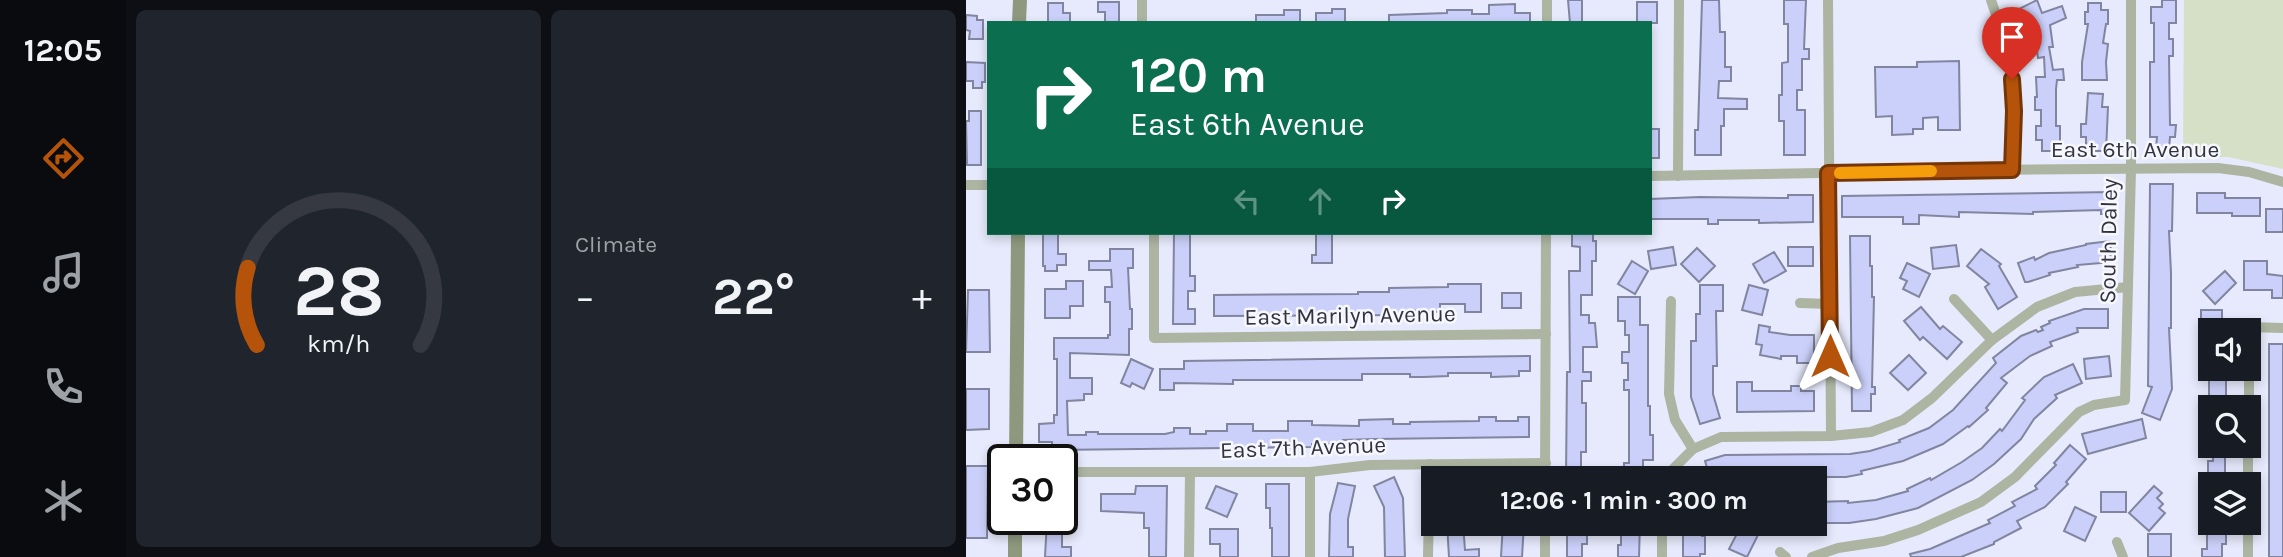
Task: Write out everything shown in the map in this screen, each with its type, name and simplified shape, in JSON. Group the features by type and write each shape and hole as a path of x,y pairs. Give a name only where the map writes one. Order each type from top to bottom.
{"main road":[{"path":"1020,0 1020,21"},
{"path":"1016,444 1018,235"},
{"path":"1015,535 1015,557"}],"street":[{"path":"1142,0 1142,21"},
{"path":"1547,0 1547,21"},
{"path":"1678,176 1679,0"},
{"path":"1828,0 1831,436"},
{"path":"1991,0 2012,79 2012,170"},
{"name":"South Daley","path":"1812,557 1838,548 1884,541 1919,530 1980,502 2015,477 2079,412 2094,405 2125,400 2132,0"},
{"name":"East 6th Avenue","path":"1652,176 2218,168 2249,172 2283,182"},
{"path":"966,185 987,185"},
{"name":"East Marilyn Avenue","path":"1154,235 1154,338 1546,334"},
{"path":"1546,235 1546,466"},
{"path":"1676,466 1693,449 1721,437 1831,436 1871,432 1903,421 1932,398 1992,340 2037,307 2075,292 2128,287"},
{"path":"1954,299 1992,340"},
{"path":"1671,301 1669,394 1675,421 1693,449"},
{"path":"1800,303 1830,304"},
{"path":"2249,395 2249,327 2283,328"},
{"name":"East 7th Avenue","path":"1078,472 1310,472 1370,465 1546,463"},
{"path":"1428,557 1430,464"},
{"path":"1189,472 1189,557"},
{"path":"1310,472 1310,557"},
{"path":"2248,535 2248,557"},
{"path":"1545,536 1545,557"},
{"path":"1662,536 1662,557"},
{"path":"2117,542 2123,557"}],"green space":[{"path":"2184,0 2283,0 2283,169 2228,157 2183,158"}],"building":[{"path":"1568,0 1582,0 1582,21 1570,21"},
{"path":"1702,0 1719,0 1720,32 1725,32 1725,67 1731,67 1731,81 1719,81 1718,98 1747,99 1747,109 1724,109 1721,155 1695,155"},
{"path":"1784,0 1806,0 1804,49 1809,49 1809,59 1802,59 1802,90 1797,90 1797,110 1805,110 1805,155 1784,155 1784,121 1779,121 1782,63 1788,62 1788,24 1784,24"},
{"path":"2037,0 2042,13 2062,6 2066,18 2050,25 2053,47 2049,47 2053,70 2063,69 2064,80 2057,80 2056,126 2060,126 2060,145 2055,145 2055,151 2042,151 2042,140 2036,140 2036,126 2041,126 2041,110 2035,110 2036,77 2045,77 2044,57 2038,58 2037,51 2030,52 2028,38 2031,37 2019,9"},
{"path":"2162,0 2176,0 2176,23 2169,23 2169,39 2173,39 2173,56 2169,56 2170,125 2176,125 2175,137 2170,137 2169,149 2156,148 2157,137 2150,137 2150,62 2154,62 2154,23 2151,23 2151,7 2162,7"},
{"path":"1098,2 1119,2 1119,21 1105,21 1105,12 1098,12"},
{"path":"1637,2 1657,2 1657,23 1637,21"},
{"path":"1048,3 1063,3 1063,13 1070,13 1070,21 1048,21"},
{"path":"2088,3 2101,3 2101,10 2108,10 2103,43 2108,44 2107,80 2082,80 2088,24 2085,24 2085,12 2088,12"},
{"path":"1515,4 1515,13 1530,13 1530,21 1389,21 1389,15 1447,13 1447,10 1472,10 1472,14 1489,14 1489,5"},
{"path":"1332,9 1345,9 1345,21 1316,21 1316,13 1332,13"},
{"path":"1284,10 1300,10 1300,21 1256,21 1256,15 1284,15"},
{"path":"966,15 977,16 977,20 983,20 983,39 969,39"},
{"path":"1959,61 1960,130 1938,130 1938,117 1923,118 1923,129 1913,129 1913,134 1892,135 1892,116 1876,117 1875,67 1917,67 1917,62"},
{"path":"966,62 985,63 985,82 982,82 982,88 973,88 973,81 966,81"},
{"path":"2088,93 2103,94 2102,107 2108,107 2106,151 2086,151 2086,137 2081,137 2081,124 2086,124"},
{"path":"969,111 981,111 981,165 967,165 966,121 969,121"},
{"path":"1652,129 1659,129 1659,158 1652,158"},
{"path":"2150,184 2173,184 2172,231 2169,231 2172,389 2160,420 2142,413 2152,387 2148,386"},
{"path":"2111,192 2111,214 2101,214 2101,210 2033,214 1959,212 1959,217 1919,215 1919,224 1903,224 1903,217 1842,217 1842,196"},
{"path":"2197,193 2225,193 2225,198 2260,198 2260,216 2197,213"},
{"path":"1788,195 1813,195 1813,222 1759,223 1759,220 1718,220 1718,224 1708,224 1708,219 1652,219 1652,199 1788,198"},
{"path":"2266,209 2283,209 2283,232 2266,232"},
{"path":"1043,235 1058,235 1058,254 1066,254 1066,265 1057,265 1057,271 1045,271"},
{"path":"1174,235 1190,235 1190,276 1195,276 1195,291 1188,291 1188,309 1195,309 1195,324 1173,324"},
{"path":"1316,235 1332,235 1332,263 1312,263 1312,255 1316,255"},
{"path":"1572,235 1593,235 1593,241 1596,241 1596,261 1592,261 1592,295 1581,295 1581,315 1589,315 1589,323 1595,323 1597,347 1583,347 1583,372 1591,372 1591,381 1582,381 1582,403 1586,403 1586,452 1581,452 1581,466 1566,466 1567,372 1570,372 1569,271 1580,271 1580,247 1572,246"},
{"path":"1850,236 1870,236 1874,297 1872,387 1875,387 1875,394 1871,394 1871,411 1852,411"},
{"path":"2110,241 2112,262 2077,265 2078,267 2049,273 2050,275 2028,282 2025,282 2018,263 2086,244"},
{"path":"1956,245 1959,266 1933,269 1931,248"},
{"path":"1673,247 1676,265 1651,269 1648,251"},
{"path":"1788,247 1813,247 1813,266 1788,266"},
{"path":"1697,248 1715,266 1699,282 1681,264"},
{"path":"1110,249 1133,249 1133,268 1128,268 1132,309 1129,355 1070,353 1070,378 1092,378 1092,394 1084,394 1084,400 1067,401 1068,435 1086,435 1086,432 1165,434 1174,432 1174,428 1190,428 1190,434 1206,434 1206,431 1227,431 1227,424 1253,424 1253,431 1288,431 1288,421 1312,421 1312,425 1359,426 1359,420 1393,419 1393,424 1410,424 1479,421 1479,417 1496,417 1496,421 1518,421 1518,417 1529,417 1529,437 1343,440 1343,444 1312,444 1312,447 1078,450 1078,444 1039,442 1039,424 1054,423 1054,415 1057,415 1057,359 1054,359 1054,338 1108,338 1110,335 1110,302 1105,302 1105,287 1112,287 1111,270 1089,270 1089,261 1110,261"},
{"path":"1981,249 2001,264 1999,266 2017,297 1998,309 1985,287 1989,284 1967,266"},
{"path":"1774,252 1786,271 1764,283 1753,264"},
{"path":"1632,261 1648,271 1635,294 1618,284"},
{"path":"2244,261 2267,261 2267,274 2283,276 2283,298 2272,298 2272,290 2244,290"},
{"path":"1907,263 1930,274 1919,297 1903,289 1907,281 1900,278"},
{"path":"2225,271 2236,283 2215,304 2203,291"},
{"path":"1066,281 1083,281 1083,306 1070,306 1070,318 1045,318 1045,289 1066,289"},
{"path":"1448,284 1481,284 1481,312 1465,312 1465,304 1440,304 1440,312 1402,310 1402,315 1214,316 1214,295 1358,294 1389,292 1389,288 1448,287"},
{"path":"1700,285 1723,285 1723,311 1716,311 1717,366 1713,366 1713,394 1720,418 1700,424 1691,397 1691,341 1696,341"},
{"path":"1749,285 1768,290 1762,315 1742,310"},
{"path":"968,290 989,290 990,352 966,352"},
{"path":"1502,293 1521,293 1521,308 1502,308"},
{"path":"1618,297 1640,297 1640,325 1648,325 1648,406 1650,435 1653,435 1653,460 1643,460 1643,466 1624,466 1624,463 1629,463 1629,390 1624,390 1624,380 1628,380 1628,363 1622,363 1622,352 1629,352 1629,335 1625,335 1625,321 1618,321"},
{"path":"1921,307 1940,329 1943,326 1962,342 1947,359 1923,337 1920,340 1904,321"},
{"path":"2084,309 2108,309 2108,328 2077,328 2078,332 2050,342 2052,346 2030,356 2001,378 2007,383 1986,408 1988,410 1969,427 1943,444 1903,461 1846,477 1827,477 1827,466 1706,466 1705,461 1725,455 1850,454 1900,442 1899,440 1929,428 1953,410 1996,363 1993,358 2021,336 2043,330 2041,327 2050,323 2049,321"},
{"path":"2201,310 2222,310 2222,318 2201,318"},
{"path":"1759,325 1770,327 1769,332 1814,335 1814,363 1797,363 1797,356 1781,356 1781,359 1760,355 1762,345 1756,344"},
{"path":"2269,344 2283,344 2283,557 2269,557"},
{"path":"1909,355 1926,373 1908,390 1890,373"},
{"path":"1530,356 1530,371 1519,371 1519,376 1491,377 1491,373 1448,373 1448,376 1424,377 1410,377 1410,374 1362,374 1362,380 1233,380 1233,384 1174,383 1174,390 1160,390 1160,369 1184,369 1184,361"},
{"path":"2109,356 2111,376 2086,379 2084,359"},
{"path":"1131,359 1153,369 1144,389 1132,383 1130,387 1121,383"},
{"path":"2073,364 2082,383 2055,395 2057,398 2034,419 2021,439 1972,480 1918,508 1876,519 1827,523 1827,502 1876,500 1908,491 1907,489 1930,478 1931,480 1962,462 1982,448 2000,429 2002,431 2025,400 2022,398 2044,377"},
{"path":"2209,381 2226,381 2226,395 2209,395"},
{"path":"1737,382 1752,382 1752,391 1791,391 1791,386 1801,386 1801,391 1814,391 1814,411 1737,412"},
{"path":"966,389 989,389 989,429 966,430"},
{"path":"2142,419 2146,438 2088,454 2082,434"},
{"path":"2070,445 2086,459 2066,482 2068,484 2045,507 2017,521 2021,528 1994,544 1961,557 1911,557 1910,554 1930,549 1990,523 1988,520 2015,506 2012,502 2037,489 2035,486 2056,465 2054,463"},
{"path":"2213,458 2225,458 2225,472 2208,472 2208,461 2213,461"},
{"path":"966,466 987,466 987,538 966,538"},
{"path":"1394,477 1403,498 1405,557 1385,557 1384,507 1374,486"},
{"path":"1338,483 1355,486 1348,519 1348,547 1353,547 1353,557 1329,557 1330,514"},
{"path":"1266,484 1289,484 1289,557 1272,557 1272,528 1270,508 1266,508"},
{"path":"1136,486 1167,486 1166,557 1149,557 1149,528 1144,528 1144,513 1101,511 1101,494 1135,494"},
{"path":"1216,486 1237,494 1227,517 1206,508"},
{"path":"2154,486 2162,493 2157,498 2163,504 2159,508 2165,513 2149,531 2129,513"},
{"path":"2101,492 2126,492 2126,512 2101,512"},
{"path":"2075,507 2096,517 2085,541 2064,531"},
{"path":"1210,529 1238,529 1238,557 1220,557 1220,544 1210,544"},
{"path":"2148,534 2171,534 2171,557 2148,557"},
{"path":"1046,535 1062,535 1062,547 1071,547 1071,557 1045,557"},
{"path":"2207,535 2226,535 2226,544 2222,544 2222,557 2202,557 2202,549 2207,549"},
{"path":"1448,536 1464,536 1465,550 1479,549 1479,557 1449,557"},
{"path":"1502,536 1523,536 1522,557 1501,557"},
{"path":"1567,536 1587,536 1587,544 1582,544 1582,557 1567,557"},
{"path":"1621,536 1640,536 1639,557 1618,557 1618,545 1621,545"},
{"path":"1683,536 1705,536 1705,554 1700,554 1700,557 1683,557"},
{"path":"1736,536 1758,536 1747,557 1729,549"}],"slow traffic":[{"path":"1840,173 1931,171"}],"route":[{"path":"1830,356 1828,173 2012,170 2012,79"}]}
